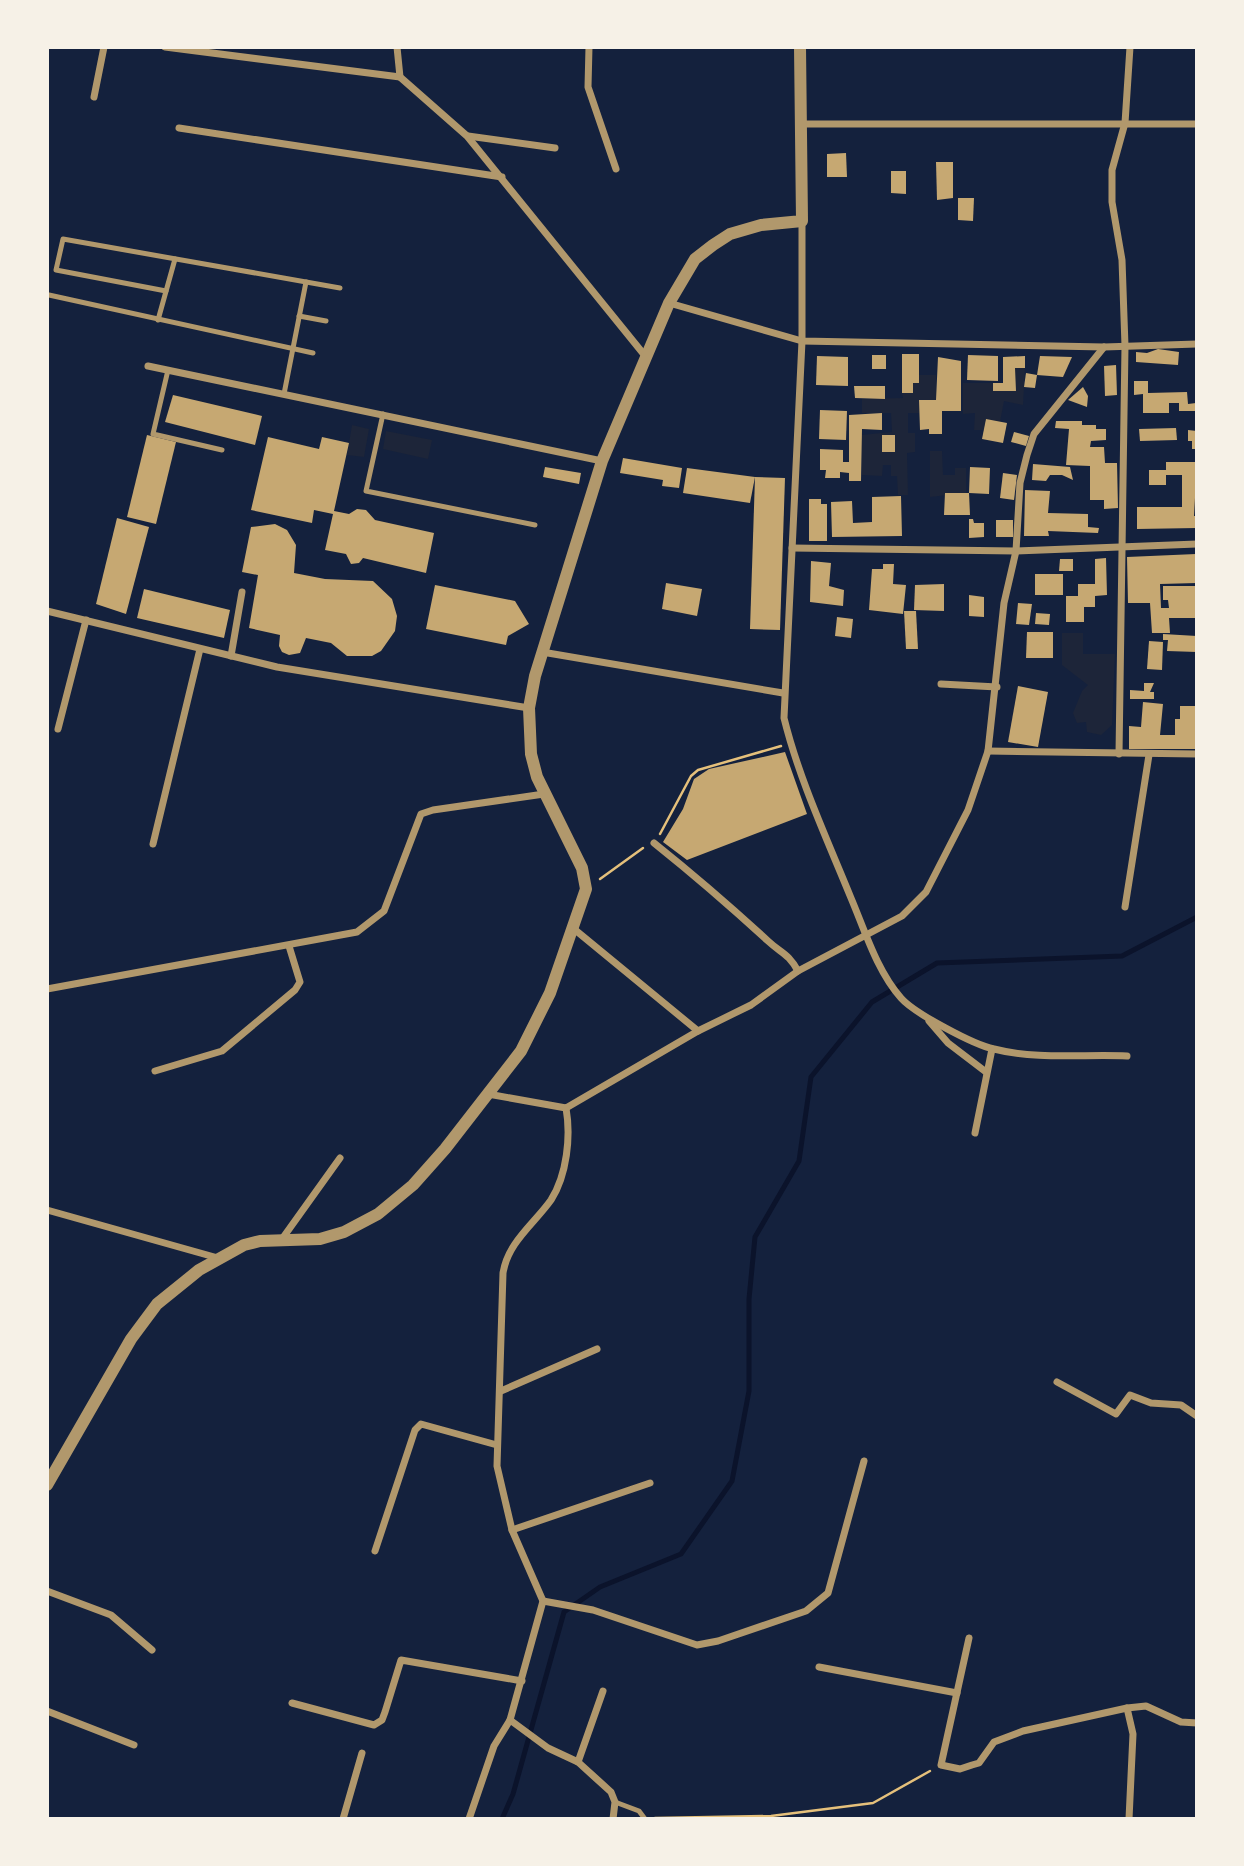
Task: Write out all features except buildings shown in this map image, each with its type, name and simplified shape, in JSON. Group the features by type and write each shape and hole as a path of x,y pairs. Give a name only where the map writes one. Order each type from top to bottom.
{"street":[{"path":"94,97 104,47"},
{"path":"166,47 400,77 467,136 646,358"},
{"path":"397,47 400,77"},
{"path":"589,47 588,87 616,169"},
{"path":"800,47 802,341 783,693 784,718 790,743 867,936 880,965 901,999 926,1017 992,1049 1034,1054 1127,1056"},
{"path":"1119,754 1123,651 1121,547 1125,346 1122,260 1112,202 1112,170 1125,123 1130,47"},
{"path":"801,124 1197,124"},
{"path":"179,128 502,177"},
{"path":"467,136 555,148"},
{"path":"47,1485 131,1339 157,1304 218,1258 244,1245 320,1239 344,1232 378,1214 413,1185 521,1051 539,1019 574,929 586,889 582,868 544,794 531,754 529,708 542,652 602,461 669,303 695,260 730,234 761,225 802,221"},
{"path":"669,303 802,341 1104,347 1197,344"},
{"path":"488,1094 566,1108 698,1031 751,1005 798,971 902,916 926,892 968,810 989,751 1004,603 1016,551 1020,483 1034,434 1104,347"},
{"path":"148,366 602,461"},
{"path":"792,548 1016,551 1197,544"},
{"path":"231,656 242,592"},
{"path":"47,611 231,656 529,708"},
{"path":"58,729 86,620"},
{"path":"153,844 201,649"},
{"path":"542,652 783,693"},
{"path":"941,684 997,687"},
{"path":"989,751 1197,754"},
{"path":"1125,907 1149,755"},
{"path":"47,989 357,932 384,911 421,814 544,794"},
{"path":"654,843 720,896 771,944 789,954 798,971"},
{"path":"574,929 698,1031"},
{"path":"155,1071 222,1051 295,990 300,982 289,946"},
{"path":"926,1017 948,1043 986,1072"},
{"path":"975,1133 992,1049"},
{"path":"469,1819 494,1746 510,1720 543,1601 503,1500 496,1445 502,1391 505,1262 509,1251 552,1198 567,1147 566,1108"},
{"path":"281,1240 340,1157"},
{"path":"47,1210 218,1258"},
{"path":"502,1391 597,1349"},
{"path":"1057,1382 1116,1414 1130,1395 1152,1403 1181,1405 1197,1416"},
{"path":"375,1551 415,1430 421,1424 496,1445"},
{"path":"543,1601 593,1610 697,1645 718,1641 806,1611 828,1593 863,1461"},
{"path":"513,1530 650,1483"},
{"path":"47,1591 111,1615 152,1650"},
{"path":"969,1638 941,1765 960,1769 979,1763 994,1742 1023,1731 1127,1708 1146,1706 1181,1722 1197,1723"},
{"path":"292,1703 374,1725 382,1720 385,1713 401,1660 522,1681"},
{"path":"819,1667 957,1693"},
{"path":"578,1762 603,1691"},
{"path":"1127,1708 1133,1734 1129,1819"},
{"path":"47,1711 134,1745"},
{"path":"510,1720 548,1748 578,1762 611,1793 615,1802 613,1819"},
{"path":"343,1819 362,1753"}],"lane":[{"path":"166,291 56,270 63,239 340,288"},
{"path":"158,320 174,260"},
{"path":"284,394 306,282"},
{"path":"48,295 313,354"},
{"path":"299,316 327,321"},
{"path":"168,370 153,434 222,450"},
{"path":"383,414 366,491 535,525"},
{"path":"615,1802 639,1811 645,1818"}],"path":[{"path":"586,889 654,843 691,775 698,770 790,743"},
{"path":"645,1818 771,1816 873,1803 941,1765"}],"shaded area":[{"path":"1015,368 1025,368 1023,405 1004,401 1000,422 986,419 984,430 974,430 975,413 963,414 963,383 993,383 994,391 1015,391"},
{"path":"919,375 936,375 936,400 919,400 919,413 908,413 908,433 915,433 915,452 907,453 908,495 898,495 897,476 891,476 891,465 883,465 882,476 862,475 862,435 892,432 891,413 862,413 862,399 903,398 902,393 913,393 913,383 919,383"},
{"path":"352,425 369,429 364,457 347,455"},
{"path":"386,431 432,440 428,459 383,449"},
{"path":"930,451 942,451 943,475 955,475 955,468 966,468 966,493 930,497"},
{"path":"1062,633 1083,633 1083,654 1115,654 1112,725 1101,735 1087,732 1086,722 1077,723 1073,713 1082,691 1088,685 1062,665"}],"waterway":[{"path":"502,1819 513,1794 564,1612 600,1587 681,1554 732,1481 749,1391 749,1299 755,1237 799,1161 811,1077 872,1002 937,963 1122,956 1197,917"}]}
